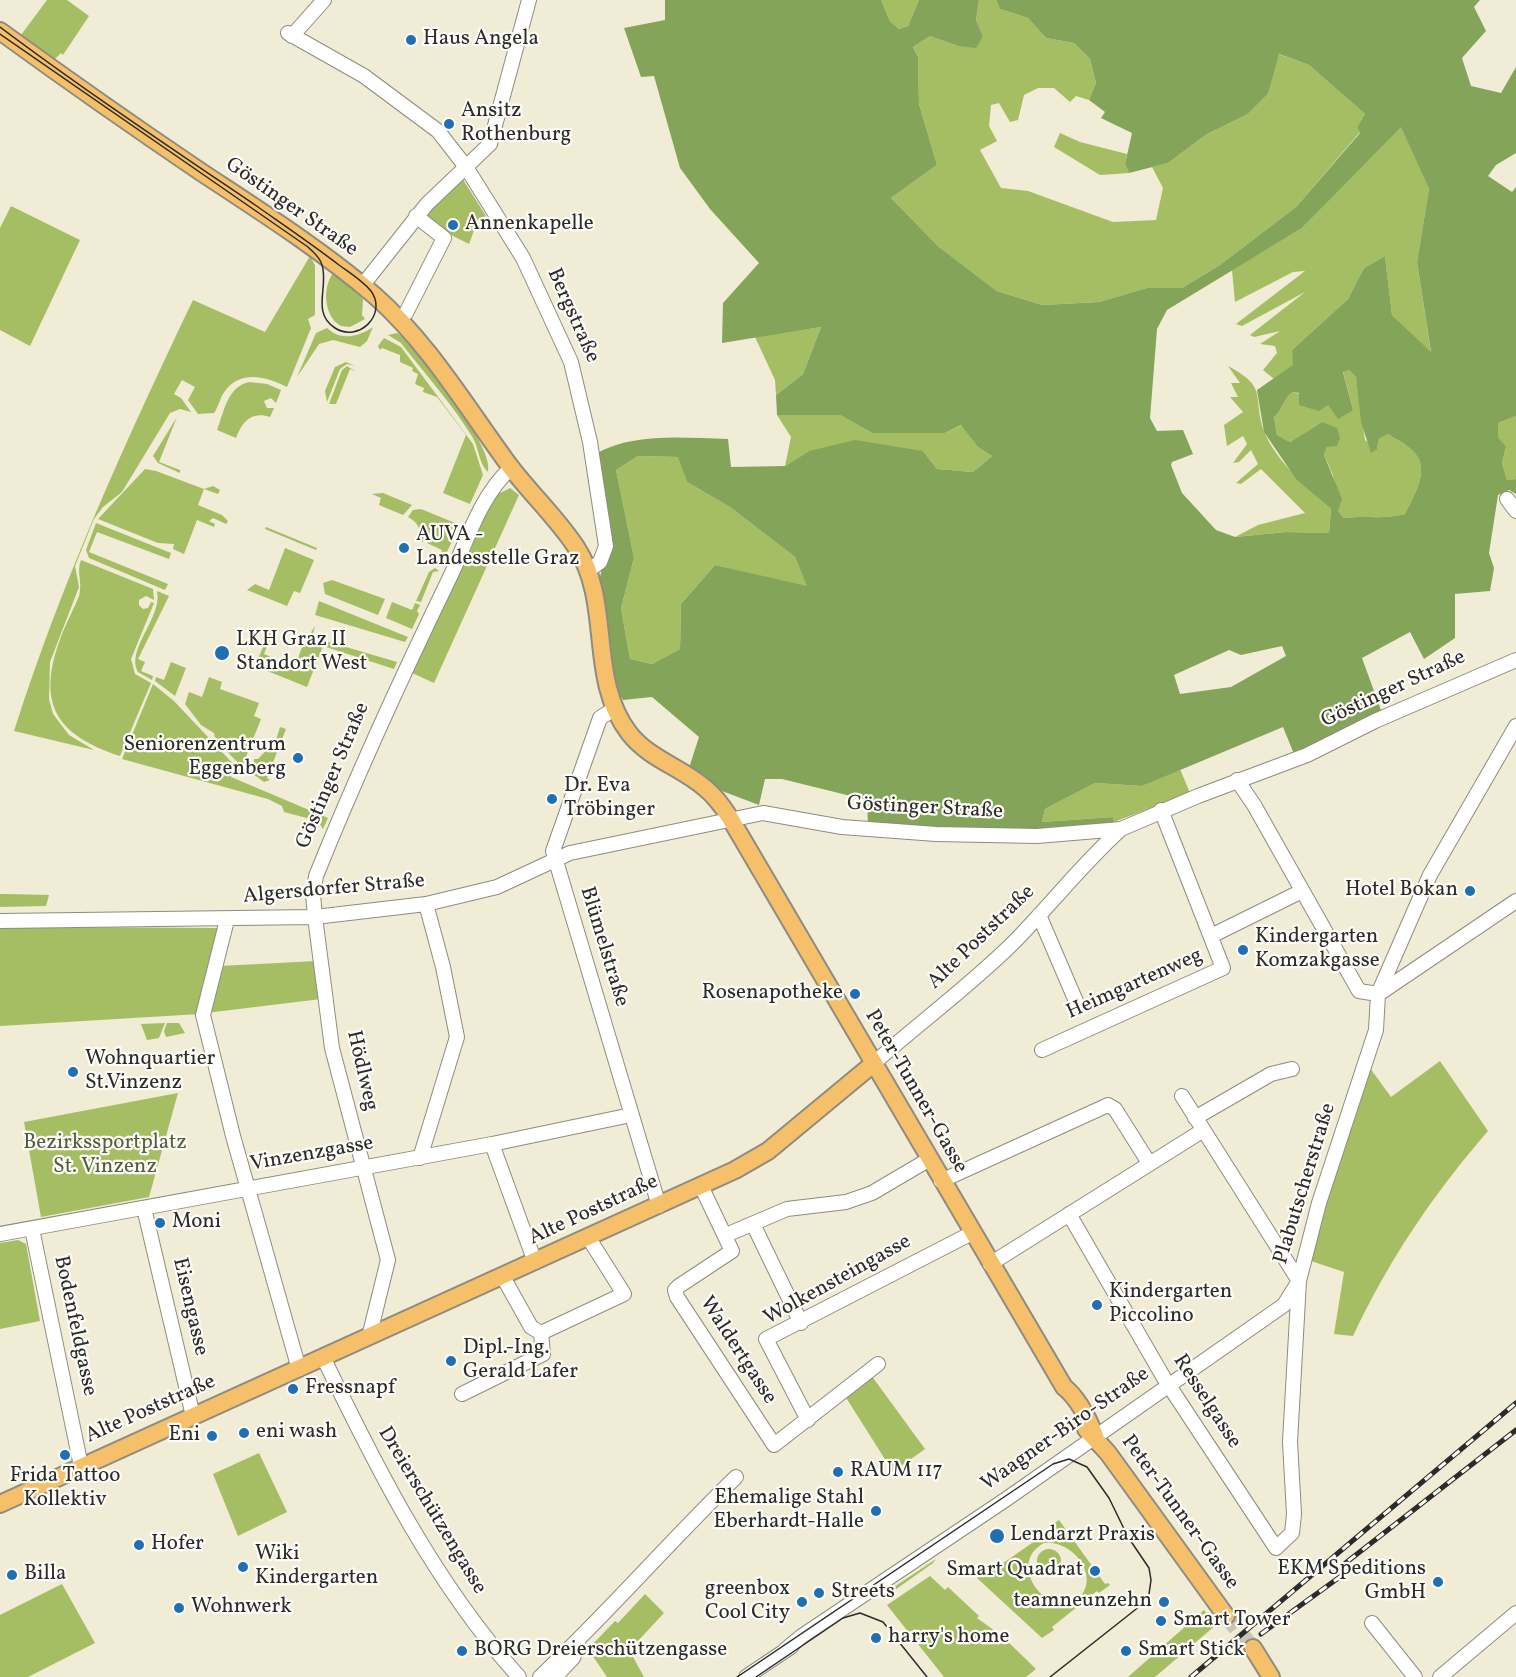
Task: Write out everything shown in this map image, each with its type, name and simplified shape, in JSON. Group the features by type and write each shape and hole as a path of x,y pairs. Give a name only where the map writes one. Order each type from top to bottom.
{"main road":[{"name":"Göstinger Straße","path":"0,31 99,103 306,243 362,286 399,319 576,548 588,571 595,600 604,681 614,709 629,734 651,754 705,788 730,818"},
{"name":"Peter-Tunner-Gasse","path":"730,818 928,1160 1064,1387 1065,1399 1076,1416 1095,1436 1226,1616"},
{"name":"Alte Poststraße","path":"0,1504 701,1186 768,1151 873,1064"},
{"path":"1253,1648 1272,1677"}],"street":[{"name":"Bergstraße","path":"324,0 290,34 341,61 424,118 438,131 466,167 524,258 577,378 592,453 606,546 600,562 588,571"},
{"path":"362,286 376,272 416,216 491,141 529,0"},
{"path":"399,319 406,313 444,238 416,216"},
{"name":"Göstinger Straße","path":"315,917 313,894 316,876 349,797 409,661 478,515 495,484 512,468"},
{"path":"1507,499 1516,511"},
{"name":"Göstinger Straße","path":"730,818 763,813 842,827 957,835 1037,836 1121,829 1161,810 1307,755 1375,721 1516,660"},
{"name":"Blümelstraße","path":"614,709 600,718 556,839 554,860 659,1206"},
{"path":"1378,994 1430,875 1516,726"},
{"path":"1237,780 1254,805 1359,991 1378,994 1516,901"},
{"name":"Heimgartenweg","path":"1042,1050 1221,969 1223,963 1161,810"},
{"name":"Algersdorfer Straße","path":"0,921 227,920 315,917 426,904 497,887 554,860 578,852 730,818"},
{"name":"Alte Poststraße","path":"873,1064 972,982 1039,915 1091,856 1121,829"},
{"path":"1211,936 1302,891"},
{"path":"420,1158 457,1036 446,978 426,904"},
{"name":"Heimgartenweg","path":"1039,915 1078,1006"},
{"name":"Hödlweg","path":"315,917 332,1048 388,1260 369,1336"},
{"path":"227,920 203,1015 299,1369"},
{"name":"Plabutscherstraße","path":"1276,1548 1292,1533 1294,1514 1290,1442 1299,1281 1320,1203 1376,1030 1378,994"},
{"path":"990,1264 1149,1163 1198,1125 1271,1074 1292,1069"},
{"path":"1182,1096 1198,1125 1299,1281"},
{"path":"941,1181 1105,1106 1115,1109 1149,1163"},
{"name":"Vinzenzgasse","path":"0,1234 420,1158 631,1115"},
{"path":"492,1144 535,1262"},
{"path":"701,1186 726,1235 787,1209 846,1202 872,1193 928,1160"},
{"name":"Eisengasse","path":"144,1208 193,1416"},
{"name":"Resselgasse","path":"1069,1214 1169,1383 1276,1548"},
{"path":"753,1224 801,1323"},
{"name":"Bodenfeldgasse","path":"32,1229 81,1466"},
{"name":"Wolkensteingasse","path":"807,1420 766,1339 972,1233"},
{"name":"Waldertgasse","path":"726,1235 732,1251 675,1290 677,1298 774,1445 807,1420"},
{"path":"540,1333 624,1294 588,1237"},
{"path":"462,1394 543,1354 540,1333 531,1327 502,1277"},
{"name":"Waagner-Biro-Straße","path":"746,1677 833,1620 849,1606 1284,1305 1299,1281"},
{"name":"Dreierschützengasse","path":"323,1357 364,1444 434,1562 477,1627 519,1677"},
{"path":"807,1420 878,1364"},
{"path":"540,1677 580,1639 650,1563 736,1477"},
{"path":"1440,1677 1516,1613"},
{"path":"1372,1623 1415,1677"},
{"path":"555,1677 573,1658 580,1639"}],"green space":[{"path":"47,0 67,0 89,16 63,55 61,53 55,59 21,35"},
{"path":"665,0 881,0 890,21 899,29 908,26 919,0 979,0 976,20 983,36 976,48 958,46 930,36 913,47 918,57 919,104 937,165 891,198 939,247 997,291 1042,305 1099,302 1147,288 1182,288 1220,265 1296,207 1360,133 1357,127 1365,114 1309,65 1279,54 1268,94 1248,114 1207,134 1168,163 1129,173 1125,164 1132,133 1101,118 1105,112 1089,100 1096,83 1090,59 1074,43 1046,38 1028,18 1000,9 996,0 1480,0 1474,7 1486,31 1462,58 1471,86 1501,93 1516,67 1516,153 1496,165 1488,176 1512,192 1516,187 1516,416 1498,423 1498,438 1506,446 1502,463 1507,480 1516,479 1516,494 1509,490 1498,495 1489,553 1494,568 1490,591 1455,594 1455,638 1424,659 1410,632 1362,658 1382,713 1294,754 1283,727 1142,786 1095,783 1045,809 1042,822 1113,817 1114,822 1028,831 868,825 867,800 782,779 765,779 759,805 722,791 689,768 699,737 652,697 623,700 610,680 599,581 608,543 595,454 626,442 677,438 728,439 731,467 785,466 809,451 855,440 923,451 937,469 973,472 992,456 978,447 961,425 945,433 872,433 840,415 777,415 776,395 803,374 821,327 722,343 723,303 759,263 710,209 680,168 654,76 641,77 624,28 665,20","holes":["1401,127 1429,189 1417,262 1431,352 1392,315 1385,256 1364,268 1348,299 1292,350 1293,365 1257,390 1264,432 1296,479 1331,509 1329,533 1286,532 1235,537 1216,530 1182,493 1171,465 1172,462 1193,454 1183,430 1157,431 1150,418 1157,329 1167,310 1302,228","1349,370 1356,377 1361,422 1371,453 1377,449 1379,439 1388,434 1408,447 1416,454 1420,462 1420,479 1405,514 1389,517 1344,518 1338,511 1342,499 1324,455 1327,447 1337,446 1340,438 1337,428 1322,422 1290,442 1277,435 1274,417 1293,392 1299,393 1299,405 1319,411 1328,405 1338,419 1353,410 1343,372","638,456 678,457 687,482 730,507 795,557 807,586 715,565 681,604 680,649 652,664 630,659 621,608 634,558 616,470","1282,646 1286,656 1231,687 1180,694 1174,675 1229,650 1241,655"]},
{"path":"881,0 919,0 908,26 899,29 890,21"},
{"path":"979,0 996,0 1000,9 1028,18 1046,38 1074,43 1090,59 1096,83 1089,100 1076,96 1070,102 1054,88 1038,88 1024,95 1018,120 1010,122 999,103 991,105 989,126 997,141 980,150 1001,188 1028,191 1113,222 1156,220 1163,188 1152,167 1168,163 1207,134 1248,114 1268,94 1278,54 1309,65 1365,114 1357,127 1360,132 1296,207 1220,265 1182,288 1147,288 1099,302 1042,305 997,291 939,247 891,198 937,165 919,104 918,57 913,47 930,36 958,46 983,36 976,20"},
{"path":"1401,126 1429,189 1417,262 1431,353 1392,315 1385,256 1364,268 1348,299 1292,350 1294,365 1274,379 1263,370 1277,353 1275,346 1260,344 1280,331 1254,337 1250,335 1305,292 1242,326 1236,324 1305,271 1293,272 1235,302 1232,270 1302,228"},
{"path":"1060,133 1080,142 1127,154 1125,164 1129,173 1100,175 1054,147"},
{"path":"462,178 486,216 477,222 469,244 447,233 421,215"},
{"path":"11,206 80,240 30,346 0,330 0,228"},
{"path":"310,256 315,265 315,315 308,319 311,328 287,387 263,378 246,377 231,384 214,413 198,414 188,400 195,387 182,380 174,394 181,398 191,412 180,409 170,413 122,492 103,507 94,519 75,566 79,587 50,662 49,699 53,714 69,735 94,750 14,731 53,620 96,512 193,300 265,332"},
{"path":"333,273 363,299 362,315 365,319 350,327 341,326 335,322 328,309 327,286"},
{"path":"373,327 367,341 360,347 333,340 319,344 297,377 316,333 327,328 339,335 350,336"},
{"path":"821,327 803,374 776,395 775,380 755,337"},
{"path":"397,333 406,339 456,404 480,443 487,459 488,472 473,438 457,414 401,343 388,335"},
{"path":"384,338 401,347 473,444 483,475 470,504 443,493 466,435 437,397 423,392 424,388 415,384 418,374 412,371 413,368 400,362 400,355 382,348 380,350 378,346"},
{"path":"346,362 355,366 347,364 340,369 327,402 325,391 335,367"},
{"path":"347,366 356,372 350,369 336,404 329,404 342,370"},
{"path":"1228,366 1249,380 1254,387 1264,431 1276,452 1293,473 1331,509 1329,533 1286,532 1235,537 1258,525 1305,513 1261,469 1241,484 1236,483 1258,464 1251,450 1239,462 1233,463 1247,444 1243,436 1227,446 1224,425 1243,412 1230,397 1238,397 1231,383 1240,383"},
{"path":"1349,370 1356,377 1365,440 1377,449 1379,439 1388,434 1416,454 1420,462 1420,479 1405,514 1389,517 1344,518 1338,511 1333,475 1324,455 1327,447 1322,422 1290,442 1277,435 1274,417 1293,392 1353,410 1343,371"},
{"path":"249,382 267,384 281,390 276,403 271,398 264,401 267,408 274,408 270,417 258,416 248,419 236,438 217,430 231,395 236,389"},
{"path":"777,415 840,415 872,433 945,433 962,425 978,447 992,456 973,472 937,469 923,451 809,451 785,466 791,437"},
{"path":"1516,416 1516,479 1507,480 1502,463 1506,446 1498,439 1498,423"},
{"path":"177,417 159,462 180,470 180,473 158,463 153,456"},
{"path":"638,456 679,457 687,482 730,507 795,557 808,587 715,565 681,604 680,649 652,664 630,659 621,608 634,558 616,470"},
{"path":"145,469 204,489 198,505 222,515 228,521 226,524 213,518 209,521 215,524 214,527 197,520 184,554 173,549 174,544 158,543 98,519"},
{"path":"213,486 220,490 218,494 204,489"},
{"path":"510,488 519,495 434,683 410,672 465,560 467,561 474,540 471,538 498,492"},
{"path":"383,493 412,505 403,515 379,505 381,498 372,494"},
{"path":"421,509 460,525 443,560 438,558 442,550 427,543 427,540 424,539 423,542 418,539 418,526 408,517 413,510"},
{"path":"96,523 171,553 169,559 97,532 89,552 168,584 165,590 89,558 86,550"},
{"path":"266,527 317,548 316,550 265,529"},
{"path":"285,548 314,560 300,593 294,591 287,606 247,590 255,584 269,590"},
{"path":"81,560 153,589 154,600 146,596 139,600 139,605 143,609 148,608 151,602 154,603 131,659 135,674 151,683 120,756 79,737 65,725 56,712 51,696 54,658 79,596"},
{"path":"435,568 439,571 433,572 421,602 416,601 429,572"},
{"path":"332,580 385,599 378,615 325,594 323,583"},
{"path":"157,591 169,596 138,659 145,662 141,671 153,676 152,680 138,672 135,663 136,654 155,612"},
{"path":"319,601 408,637 405,642 315,615"},
{"path":"392,602 412,610 415,603 420,605 417,611 419,614 412,629 386,618"},
{"path":"315,626 312,637 397,662 394,669 323,646 307,687 255,666 269,633 272,634 264,654 295,667 302,647"},
{"path":"171,662 186,668 175,696 155,681 156,677 164,680"},
{"path":"209,677 222,682 220,689 259,703 254,716 261,719 242,767 215,739 214,733 201,725 185,704 189,692 202,697"},
{"path":"153,684 174,701 240,771 234,769 231,777 328,818 323,829 318,821 284,812 282,806 268,799 122,759"},
{"path":"280,727 286,729 267,778 270,780 264,782 253,774 254,759 258,759 276,740"},
{"path":"1180,769 1190,793 1114,822 1113,817 1042,822 1045,809 1095,783 1142,786"},
{"path":"0,894 49,895 46,906 0,907"},
{"path":"41,927 220,928 200,1014 0,1026 0,929"},
{"path":"317,961 321,999 206,1013 219,966"},
{"path":"165,1023 159,1038 147,1040 141,1024"},
{"path":"167,1023 179,1023 185,1033 166,1037 164,1031"},
{"path":"1440,1061 1488,1131 1448,1179 1413,1229 1382,1280 1353,1336 1334,1334 1344,1272 1311,1261 1328,1193 1370,1068 1391,1097"},
{"name":"Bezirkssportplatz St. Vinzenz","path":"178,1093 149,1197 41,1217 24,1122"},
{"path":"18,1240 26,1244 40,1321 0,1329 0,1243"},
{"path":"871,1375 925,1449 893,1472 845,1396"},
{"path":"259,1453 287,1512 238,1536 213,1474"},
{"path":"1059,1520 1105,1584 1110,1585 1099,1593 1097,1591 1052,1627 1054,1630 1042,1638 977,1578 984,1572 986,1575 1055,1527 1053,1524","holes":["1044,1543 1055,1544 1075,1554 1086,1573 1087,1583 1083,1593 1074,1602 1054,1603 1039,1591 1030,1575 1028,1566 1035,1550"]},
{"path":"1049,1549 1058,1552 1061,1561 1058,1570 1049,1573 1040,1570 1037,1561 1040,1552"},
{"path":"936,1559 933,1563 892,1592 891,1589"},
{"path":"930,1576 945,1590 948,1587 979,1616 977,1618 1002,1636 1036,1669 1026,1677 944,1677 887,1605"},
{"path":"62,1584 95,1643 28,1677 0,1677 0,1615"},
{"path":"645,1594 664,1613 637,1642 634,1639 627,1646 644,1677 607,1677 588,1649 615,1621 618,1623"},
{"path":"1204,1610 1216,1625 1155,1677 1128,1677"}],"tunnel":[{"path":"1226,1616 1253,1648"}],"tram line":[{"path":"0,27 360,280 371,291 375,300 376,309 368,324 353,332 344,332 335,328 328,322 322,307 324,273 321,262 308,247 0,34"},
{"path":"737,1677 1053,1464 1069,1459 1087,1467 1109,1498 1128,1537 1149,1568 1151,1580 1149,1594 1140,1606 1050,1677"},
{"path":"756,1677 843,1618 860,1613 883,1622 927,1677"}],"railway":[{"path":"1191,1677 1516,1403"},
{"path":"1334,1572 1516,1430"},
{"path":"1261,1634 1348,1571"}],"place":[{"name":"Haus Angela","path":"411,40"},
{"name":"Ansitz Rothenburg","path":"449,124"},
{"name":"Annenkapelle","path":"453,225"},
{"name":"AUVA - Landesstelle Graz","path":"404,548"},
{"name":"LKH Graz II Standort West","path":"222,653"},
{"name":"Seniorenzentrum Eggenberg","path":"298,758"},
{"name":"Dr. Eva Tröbinger","path":"552,799"},
{"name":"Hotel Bokan","path":"1470,891"},
{"name":"Kindergarten Komzakgasse","path":"1243,950"},
{"name":"Rosenapotheke","path":"855,994"},
{"name":"Wohnquartier St.Vinzenz","path":"73,1072"},
{"name":"Moni","path":"160,1223"},
{"name":"Kindergarten Piccolino","path":"1097,1305"},
{"name":"Dipl.-Ing. Gerald Lafer","path":"451,1361"},
{"name":"Fressnapf","path":"293,1389"},
{"name":"eni wash","path":"244,1433"},
{"name":"Eni","path":"212,1436"},
{"name":"Frida Tattoo Kollektiv","path":"65,1455"},
{"name":"RAUM 117","path":"838,1472"},
{"name":"Ehemalige Stahl Eberhardt-Halle","path":"876,1511"},
{"name":"Lendarzt Praxis","path":"997,1536"},
{"name":"Hofer","path":"139,1545"},
{"name":"Wiki Kindergarten","path":"243,1567"},
{"name":"Smart Quadrat","path":"1095,1571"},
{"name":"Billa","path":"12,1575"},
{"name":"EKM Speditions GmbH","path":"1438,1582"},
{"name":"Streets","path":"819,1593"},
{"name":"greenbox Cool City","path":"802,1602"},
{"name":"teamneunzehn","path":"1164,1602"},
{"name":"Wohnwerk","path":"179,1608"},
{"name":"Smart Tower","path":"1161,1621"},
{"name":"harry's home","path":"876,1638"},
{"name":"BORG Dreierschützengasse","path":"462,1651"},
{"name":"Smart Stick","path":"1126,1651"}]}
